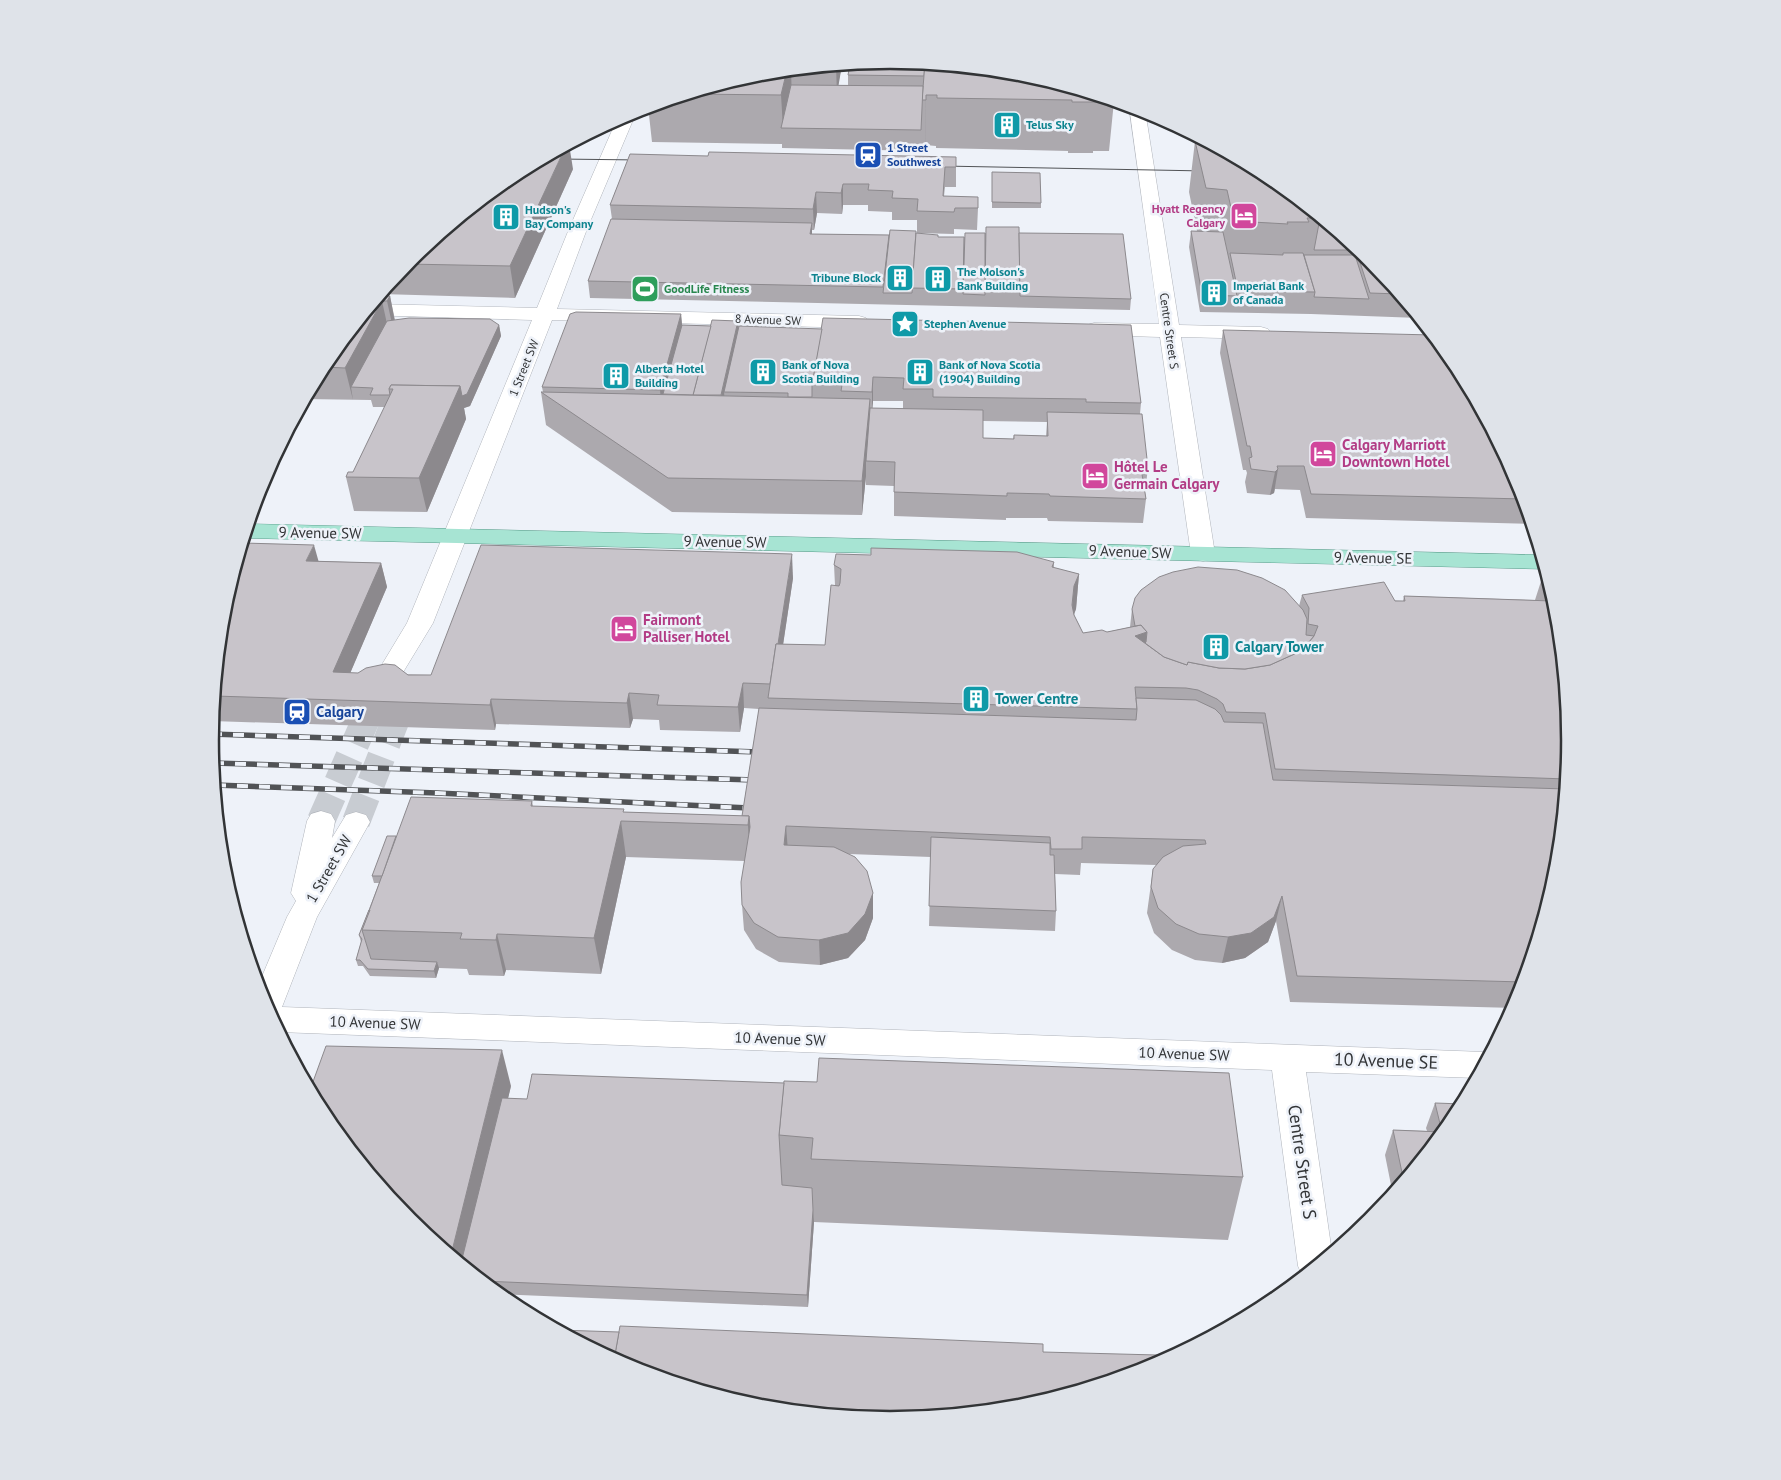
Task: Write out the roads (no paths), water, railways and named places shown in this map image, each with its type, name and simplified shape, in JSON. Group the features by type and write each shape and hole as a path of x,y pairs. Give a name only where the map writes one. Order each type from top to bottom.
{"main road":[{"name":"9 Avenue SW","path":"253,531 1203,554"},
{"name":"9 Avenue SE","path":"1203,554 1538,562"}],"street":[{"name":"Centre Street S","path":"1137,116 1203,554"},
{"name":"1 Street SW","path":"379,691 420,623 578,229 623,125"},
{"name":"8 Avenue SW","path":"375,310 878,323"},
{"path":"1072,328 1278,334"},
{"name":"1 Street SW","path":"406,693 420,623"},
{"name":"1 Street SW","path":"302,917 321,821"},
{"name":"1 Street SW","path":"270,997 302,917 356,822"},
{"name":"10 Avenue SW","path":"280,1019 1287,1058"},
{"name":"Centre Street S","path":"1287,1058 1315,1260"},
{"name":"10 Avenue SE","path":"1287,1058 1478,1065"}],"tunnel":[{"path":"321,821 378,692"},
{"path":"356,822 406,693"}],"tram line":[{"path":"558,159 640,160"},
{"path":"942,166 1205,171"}],"railway":[{"path":"219,734 758,752"},
{"path":"220,763 754,780"},
{"path":"221,785 437,793 749,808"}],"place":[{"name":"Telus Sky","path":"1007,125"},
{"name":"1 Street Southwest","path":"868,155"},
{"name":"Hyatt Regency Calgary","path":"1244,216"},
{"name":"Hudson's Bay Company","path":"506,217"},
{"name":"Tribune Block","path":"900,278"},
{"name":"The Molson's Bank Building","path":"938,279"},
{"name":"GoodLife Fitness","path":"645,289"},
{"name":"Imperial Bank of Canada","path":"1214,293"},
{"name":"Stephen Avenue","path":"905,324"},
{"name":"Bank of Nova Scotia Building","path":"763,372"},
{"name":"Bank of Nova Scotia (1904) Building","path":"920,372"},
{"name":"Alberta Hotel Building","path":"616,376"},
{"name":"Calgary Marriott Downtown Hotel","path":"1323,454"},
{"name":"Hôtel Le Germain Calgary","path":"1095,476"},
{"name":"Fairmont Palliser Hotel","path":"624,629"},
{"name":"Calgary Tower","path":"1216,647"},
{"name":"Tower Centre","path":"976,699"},
{"name":"Calgary","path":"297,712"}]}
